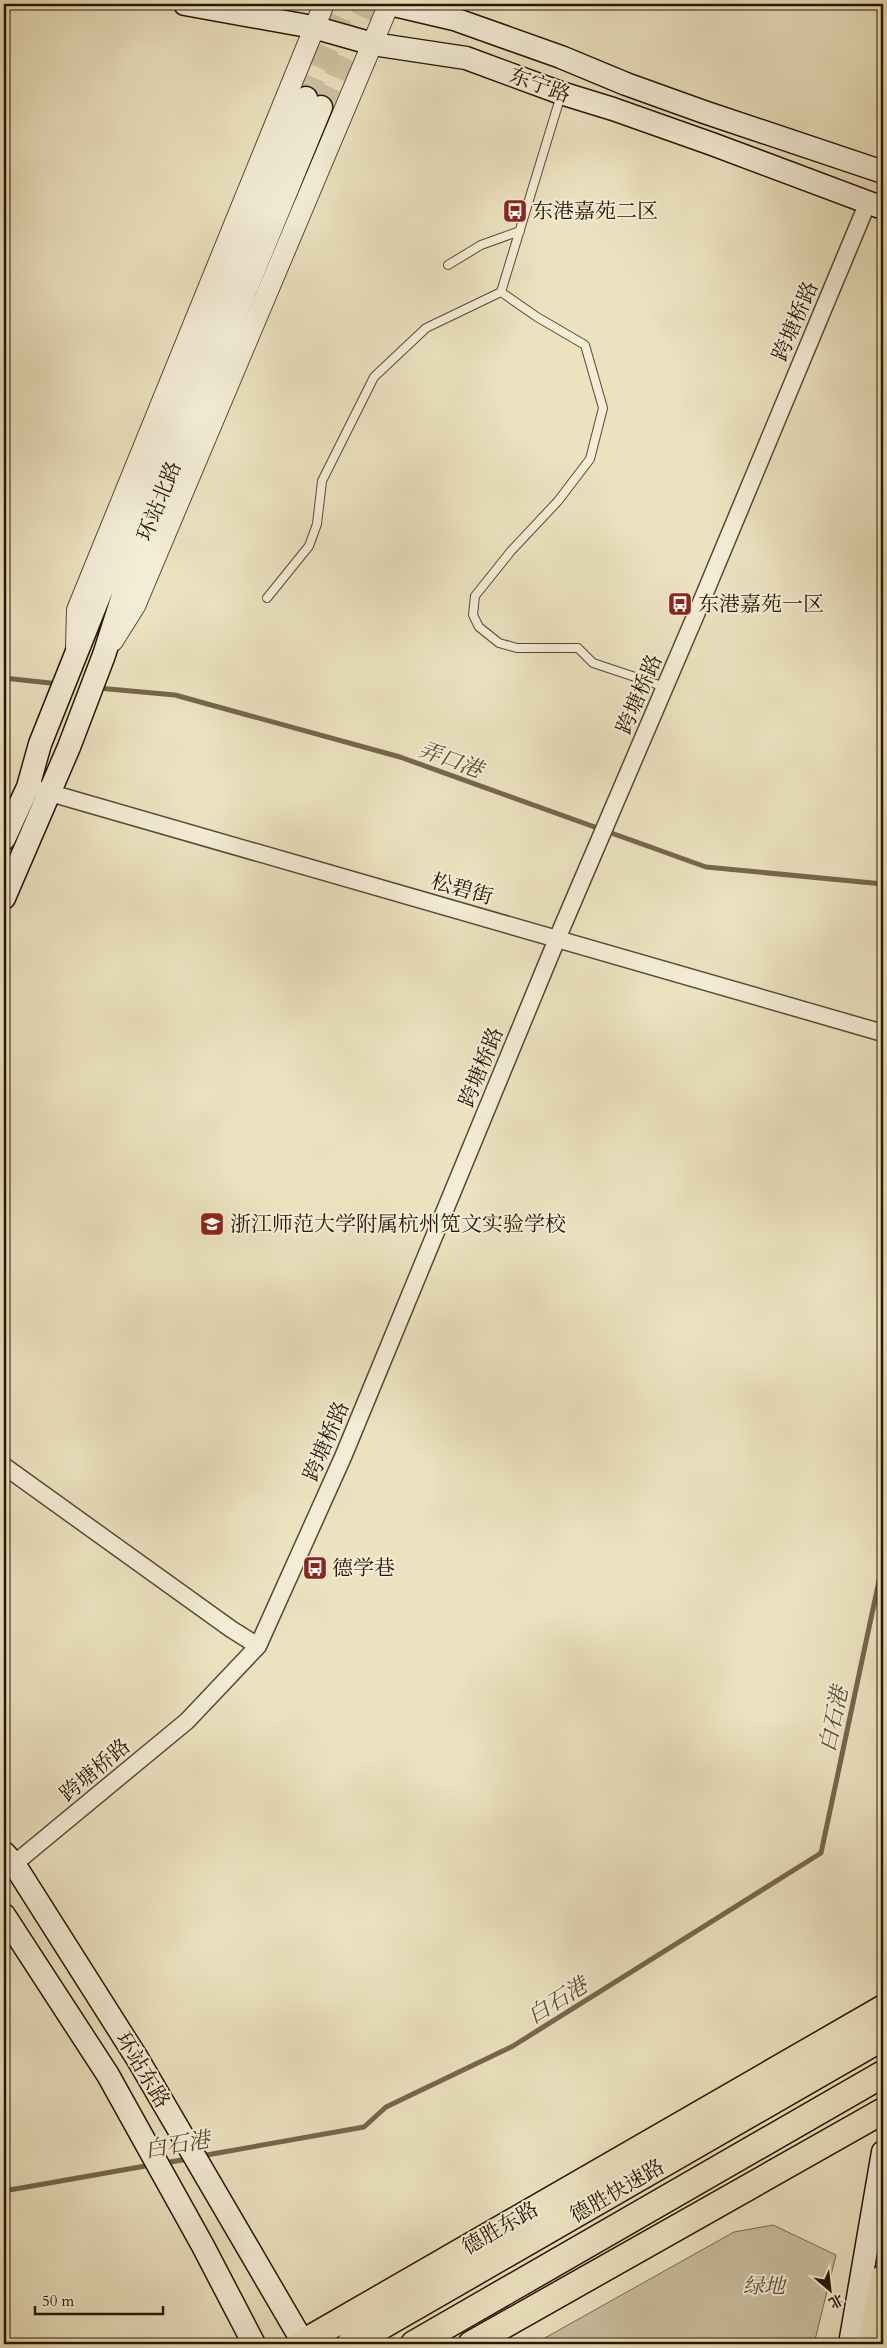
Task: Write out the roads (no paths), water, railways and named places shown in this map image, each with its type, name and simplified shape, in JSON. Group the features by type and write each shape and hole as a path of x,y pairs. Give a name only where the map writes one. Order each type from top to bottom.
{"highway":[{"name":"德胜快速路","path":"350,2344 883,2037"},
{"name":"德胜快速路","path":"414,2344 883,2074"}],"main road":[{"name":"东宁路","path":"185,4 313,27 373,44 466,58 561,93 613,109 876,205"},
{"name":"东宁路","path":"389,4 454,19 561,57 626,84 704,112 883,172"},
{"name":"环站北路","path":"4,839 28,787 40,744 120,545 314,103 133,564 104,656 69,747 4,898"},
{"name":"环站东路","path":"9,1859 156,2090 219,2196 302,2344"},
{"name":"环站东路","path":"4,1915 119,2095 254,2344"},
{"name":"德胜东路","path":"302,2344 883,2008"},
{"path":"471,2344 883,2111"},
{"path":"850,2344 883,2152"},
{"path":"871,2344 883,2278"}],"street":[{"path":"75,657 77,610 313,27 324,4"},
{"path":"104,656 136,606 197,456 389,4"},
{"name":"跨塘桥路","path":"9,1859 187,1721 258,1646 343,1457 618,796 876,205"},
{"name":"松碧街","path":"28,787 883,1033"},
{"path":"4,1466 231,1629 258,1646"}],"lane":[{"path":"267,598 309,546 317,524 322,481 374,377 426,328 501,292 561,93"},
{"path":"448,265 481,245 520,230"},
{"path":"501,292 537,317 585,345 603,408 590,459 558,501 511,551 475,596 473,615 479,627 499,643 517,648 578,648 593,663 665,687"}],"waterway":[{"name":"弄口港","path":"4,678 59,684"},
{"name":"弄口港","path":"98,688 175,695 400,757 706,867 883,884"},
{"name":"白石港","path":"201,2156 364,2127 386,2107 513,2046 821,1853 883,1562"},
{"name":"白石港","path":"164,2163 188,2159"},
{"name":"白石港","path":"4,2191 151,2165"}],"tunnel":[{"path":"306,98 347,4"},
{"path":"321,107 368,4"}],"place":[{"name":"东港嘉苑二区","path":"515,211"},
{"name":"东港嘉苑一区","path":"680,604"},
{"name":"浙江师范大学附属杭州笕文实验学校","path":"212,1224"},
{"name":"德学巷","path":"315,1568"}],"park label":[{"name":"绿地","path":"764,2286"}]}
